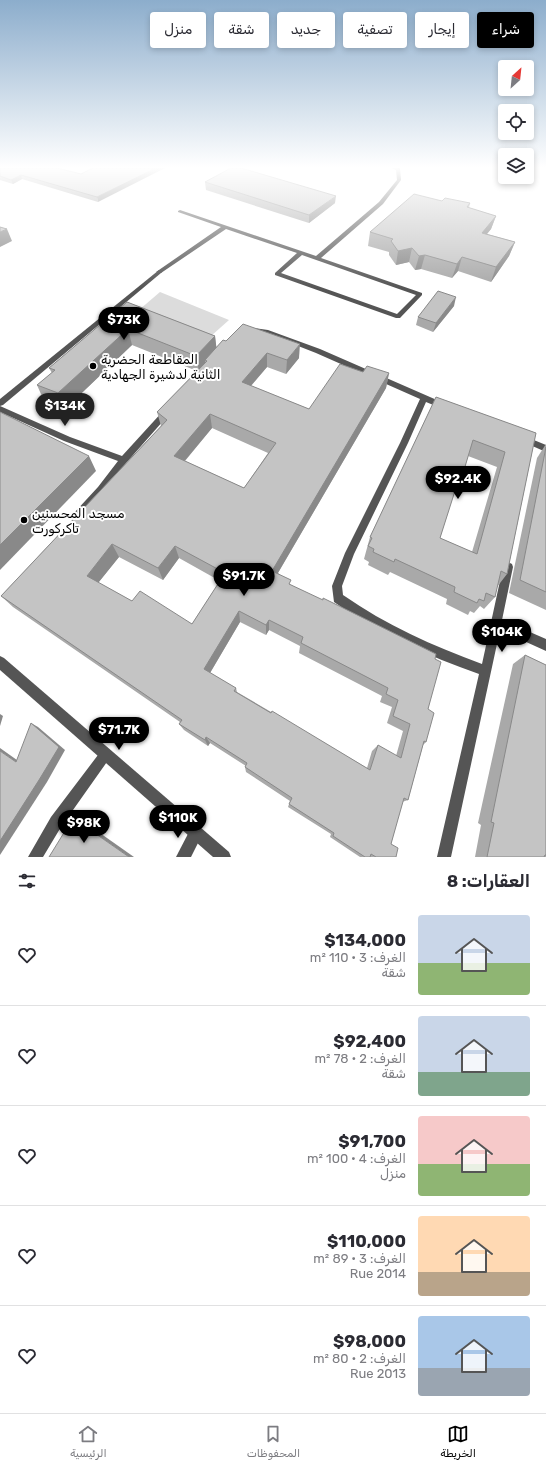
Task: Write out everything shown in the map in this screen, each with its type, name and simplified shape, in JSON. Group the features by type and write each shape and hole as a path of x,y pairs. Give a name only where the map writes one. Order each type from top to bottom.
{"street":[{"path":"317,258 375,208"},
{"path":"180,211 420,294 398,317 277,274 301,253"},
{"path":"0,403 159,272 225,227"},
{"path":"246,331 266,331 318,351 454,410"},
{"path":"424,398 401,450 350,553 337,586 338,598 354,610 409,639 448,657 486,671"},
{"path":"70,524 175,403"},
{"path":"0,409 67,439 124,460"},
{"path":"519,437 533,447 546,449"},
{"path":"444,857 511,553"},
{"path":"496,623 546,645"},
{"path":"0,662 105,755 224,857"},
{"path":"35,857 56,822 105,755"},
{"path":"183,857 196,833"}],"shaded area":[{"path":"160,292 229,320 202,344 132,316"}],"building":[{"path":"287,208 319,208 309,215"},
{"path":"398,208 470,208 496,216 482,233 515,242 496,267 462,257 457,264 425,255 419,256 412,248 398,251 391,241 393,239 370,232"},
{"path":"0,227 7,229 0,232"},
{"path":"438,291 456,297 436,323 418,317"},
{"path":"127,302 215,336 196,356 128,329 58,393 37,385 55,370 49,368"},
{"path":"243,324 300,344 287,360 267,353 242,382 309,409 340,364 363,372 367,366 389,373 272,571 291,580 289,584 323,600 323,598 436,654 435,659 441,662 428,709 434,713 426,742 424,741 408,800 404,798 391,844 398,848 396,857 376,857 371,854 370,857 365,857 333,836 334,833 289,804 292,798 245,767 247,763 206,737 205,740 179,724 182,720 1,596 167,420 157,412 207,361 205,360 223,340 226,341","holes":["210,414 276,443 244,488 174,456","112,544 158,568 175,546 225,573 192,624 140,591 132,601 87,576","239,611 266,625 269,620 303,637 301,643 388,688 386,694 398,700 393,716 410,724 401,758 378,745 370,770 272,711 271,713 234,691 236,688 204,669"]},
{"path":"436,397 536,433 507,574 501,571 495,597 486,593 484,601 479,599 477,603 454,592 455,587 395,559 394,562 373,552 374,549 368,546 372,538 370,537","holes":["473,440 505,452 477,554 440,538"]},
{"name":"مسجد المحسنين تاكركورت","path":"0,412 89,456 0,545"},
{"path":"546,447 546,592 520,580"},
{"path":"525,655 546,665 546,855 544,857 487,857 494,823 491,822"},
{"path":"31,723 59,747 0,841 0,751 16,762"},
{"path":"73,818 129,857 49,857"}],"place":[{"name":"المقاطعة الحضرية الثانية لدشيرة الجهادية","path":"93,366"},
{"name":"مسجد المحسنين تاكركورت","path":"24,520"}]}
